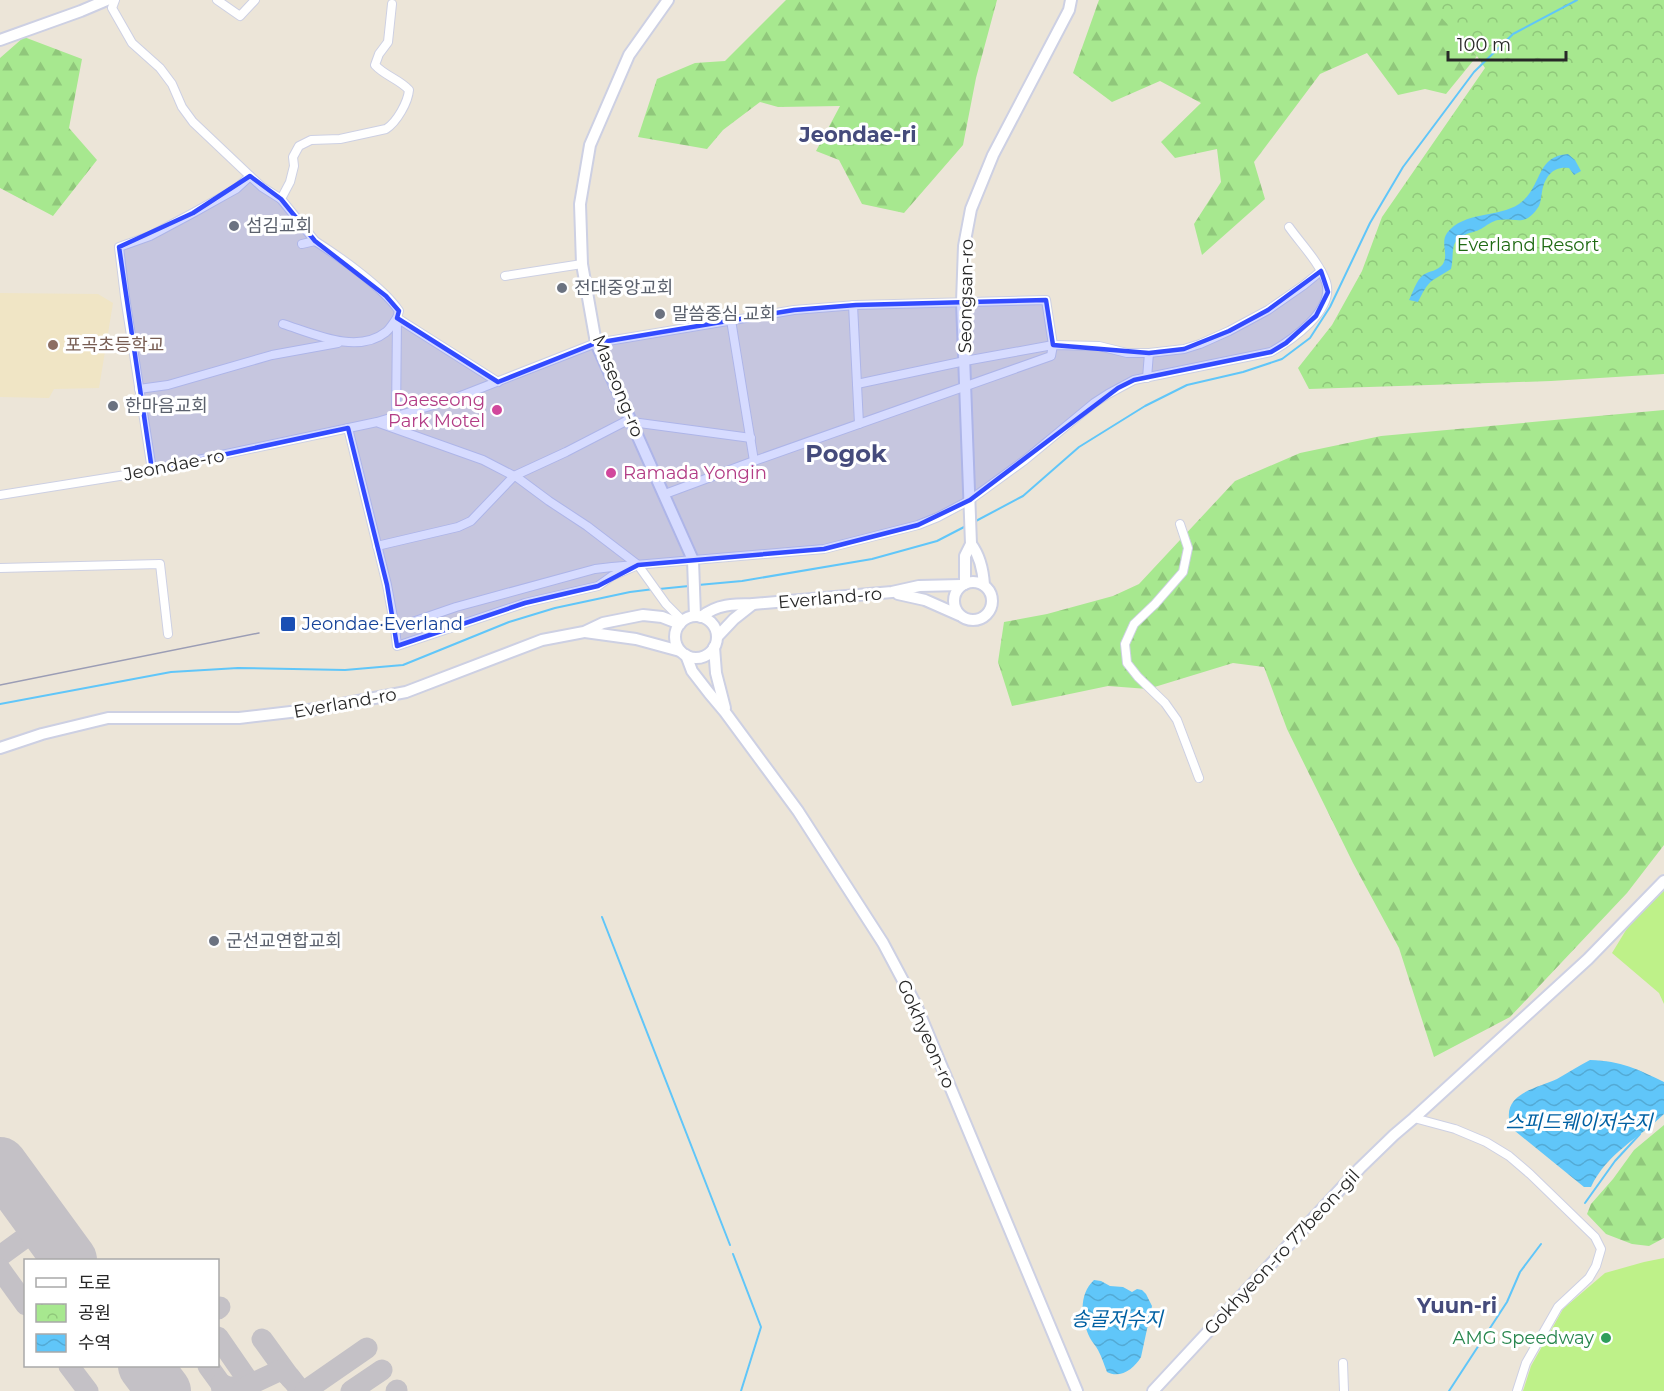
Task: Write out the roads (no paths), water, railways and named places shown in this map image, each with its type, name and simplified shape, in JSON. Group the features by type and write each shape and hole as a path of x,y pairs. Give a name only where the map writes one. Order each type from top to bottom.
{"main road":[{"path":"0,40 106,0"},
{"name":"Maseong-ro","path":"668,0 629,55 590,145 580,204 582,264 596,343 694,563"},
{"name":"Seongsan-ro","path":"971,544 962,302 964,246 971,209 993,155 1069,10 1071,0"},
{"path":"964,584 966,556 971,544 978,553 984,585"},
{"path":"694,563 695,601 698,616 714,626 716,673 725,712"},
{"path":"892,592 925,600 960,616 972,621 985,617 991,610 993,603 989,589 975,582 964,584 957,590 954,604 960,616"},
{"name":"Everland-ro","path":"0,748 108,718 239,718 316,710 406,692 542,640 584,632 603,623 643,615 682,622 709,610 735,604 892,592 919,586 964,584"},
{"path":"584,632 636,639 692,657 705,656 734,619 753,604"},
{"path":"682,622 676,630 675,637 683,653"},
{"name":"Gokhyeon-ro","path":"683,653 692,671 804,820 883,943 916,1005 1076,1390"},
{"name":"Gokhyeon-ro 77beon-gil","path":"1153,1391 1360,1168 1588,959 1664,881"}],"street":[{"path":"115,0 112,8 122,27 132,42 160,68 172,84 182,107 193,122 262,187 281,199 315,241 343,260 386,296 399,311 396,418"},
{"path":"218,0 240,16 255,0"},
{"path":"281,199 290,182 294,166 293,157 298,146 311,140 340,140 386,129 391,126 409,97 409,90 403,82 380,71 375,65 379,54 388,42 392,4"},
{"path":"152,471 119,247 150,236 193,213 236,189 250,176"},
{"path":"395,628 456,607 595,569 694,563 824,549 918,525 970,503 1108,394 1134,380 1271,352 1286,344 1311,322 1325,302 1328,292 1321,271 1288,227"},
{"path":"302,244 315,241"},
{"path":"505,276 582,264"},
{"path":"857,384 1053,345 1099,346 1127,353 1184,349 1229,331 1268,310 1321,271"},
{"name":"Jeondae-ro","path":"0,495 152,471 396,418 453,399 596,343 794,310 853,305 1046,300 1053,345"},
{"path":"853,305 859,424"},
{"path":"139,389 168,385 272,355 342,342 368,341 386,332 398,318"},
{"path":"398,318 498,382"},
{"path":"731,320 754,460"},
{"path":"283,324 342,342"},
{"path":"665,494 754,460 1051,356 1053,345"},
{"path":"1147,378 1149,353"},
{"path":"377,546 458,527 471,521 514,476 631,421 751,438"},
{"path":"377,422 475,456 514,476 588,526 638,565 682,622"},
{"path":"348,428 387,585 397,646 525,603 598,586 612,576 638,565"},
{"path":"1180,524 1188,548 1183,572 1134,624 1125,644 1127,663 1165,703 1177,720 1199,778"},
{"path":"0,568 160,564 168,634"},
{"path":"1414,1118 1455,1129 1486,1142 1509,1156 1595,1237 1601,1249 1596,1266 1589,1278 1558,1307 1526,1363 1517,1391"},
{"path":"1343,1364 1344,1391"}],"water":[{"path":"1568,154 1575,160 1581,171 1574,175 1569,168 1554,170 1543,186 1539,206 1529,217 1520,220 1505,219 1491,222 1459,238 1454,245 1451,269 1431,282 1418,302 1409,300 1421,277 1443,264 1445,237 1454,226 1462,221 1519,204 1527,197 1544,166 1557,156"},
{"name":"스피드웨이저수지","path":"1590,1060 1629,1066 1664,1082 1664,1114 1614,1156 1591,1187 1584,1187 1515,1131 1509,1118 1513,1102 1519,1096 1557,1079"},
{"name":"송골저수지","path":"1094,1280 1110,1286 1123,1287 1132,1292 1137,1289 1142,1290 1152,1306 1141,1357 1126,1372 1112,1374 1107,1372 1090,1338 1083,1315 1083,1300"}],"waterway":[{"path":"974,522 1023,496 1079,447 1145,406 1187,385 1243,372 1282,359 1310,338 1330,307 1370,223 1403,167 1474,72 1513,34 1577,0"},
{"path":"698,585 742,581 872,559 937,541 966,526"},
{"path":"659,589 689,586"},
{"path":"0,704 171,672 238,668 345,670 403,665 509,622 555,608 654,589"},
{"path":"602,917 730,1245"},
{"path":"1585,1203 1615,1161 1640,1134"},
{"path":"1449,1391 1507,1302 1520,1272 1541,1244"},
{"path":"733,1254 761,1327 741,1391"}],"tram line":[{"path":"0,685 259,633"}],"place":[{"name":"섬김교회","path":"234,226"},
{"name":"전대중앙교회","path":"562,288"},
{"name":"말씀중심 교회","path":"660,314"},
{"name":"포곡초등학교","path":"53,345"},
{"name":"한마음교회","path":"113,406"},
{"name":"Daeseong Park Motel","path":"497,410"},
{"name":"Ramada Yongin","path":"611,473"},
{"name":"Jeondae·Everland","path":"288,624"},
{"name":"군선교연합교회","path":"214,941"},
{"name":"AMG Speedway","path":"1606,1338"}],"district":[{"name":"Jeondae-ri","path":"858,134"},
{"name":"Pogok","path":"846,453"},
{"name":"Yuun-ri","path":"1457,1305"}],"park label":[{"name":"Everland Resort","path":"1528,245"}]}
